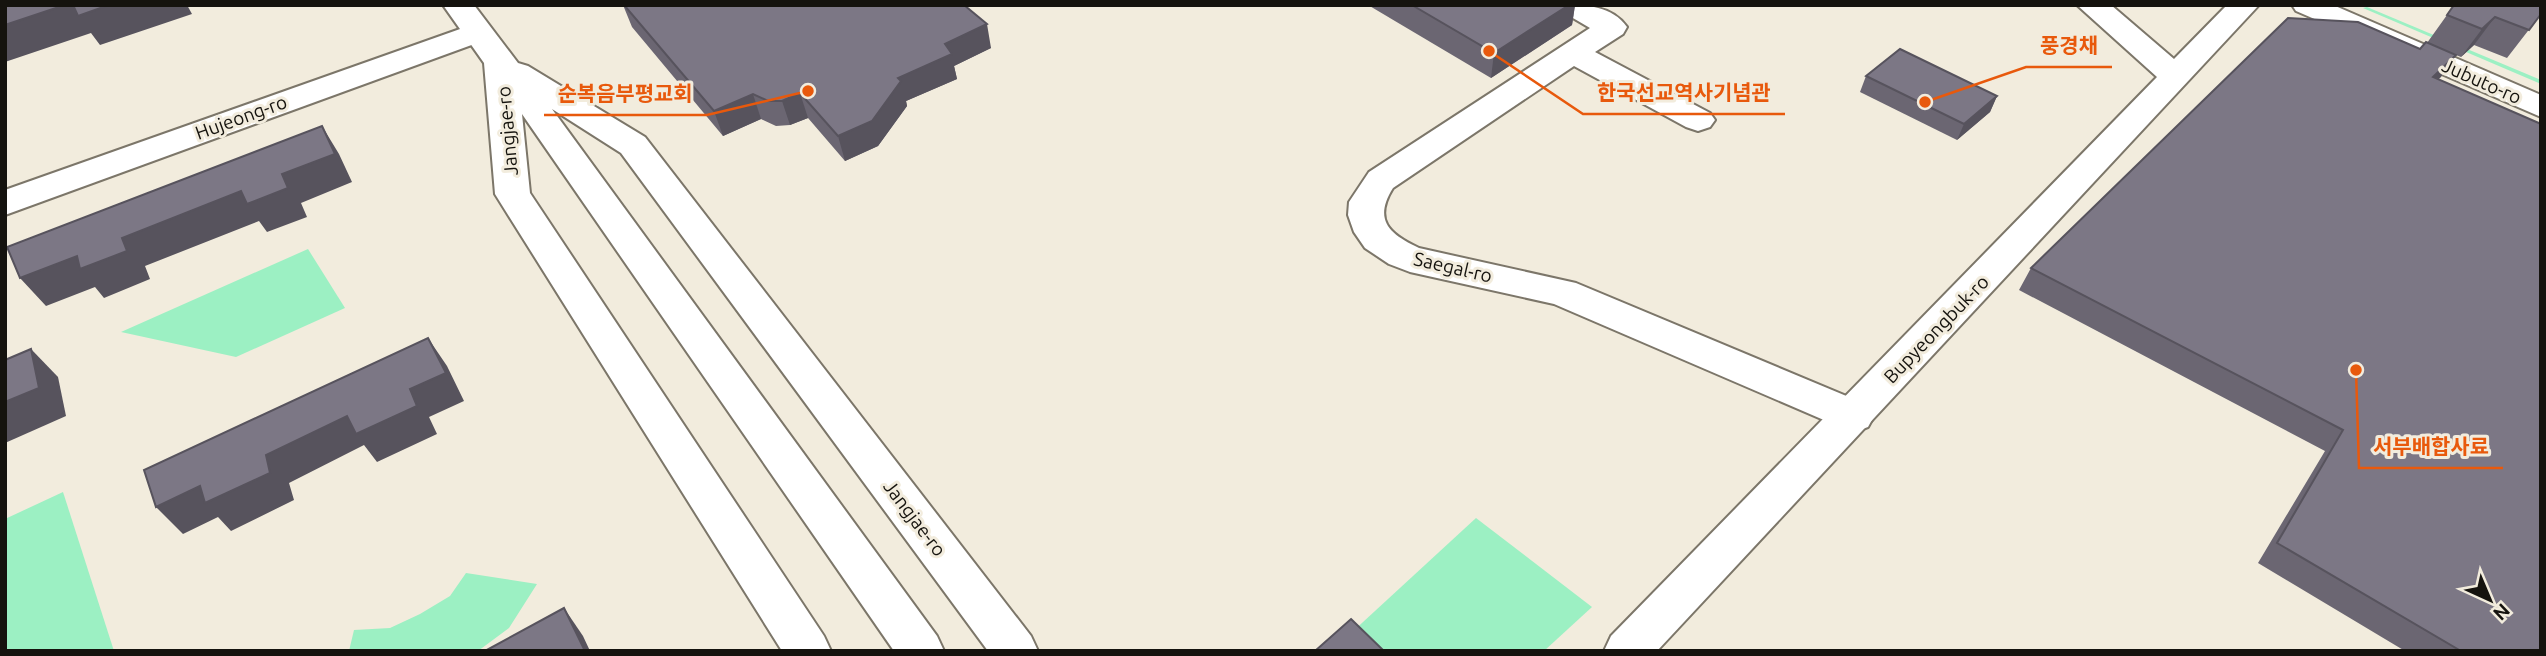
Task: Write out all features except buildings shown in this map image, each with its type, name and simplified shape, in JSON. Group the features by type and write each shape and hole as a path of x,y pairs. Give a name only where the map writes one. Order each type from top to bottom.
{"main road":[{"path":"458,5 571,158 921,651"},
{"name":"Saegal-ro","path":"1572,5 1612,27 1381,180 1366,205 1370,229 1388,249 1410,258 1563,292 1854,416"},
{"path":"2092,5 2176,77"},
{"name":"Bupyeongbuk-ro","path":"1627,651 2244,5"},
{"name":"Jubuto-ro","path":"2316,9 2541,107"},
{"name":"Hujeong-ro","path":"5,203 477,32"},
{"path":"1573,53 1698,120"},
{"name":"Jangjae-ro","path":"500,63 513,194 808,651"},
{"name":"Jangjae-ro","path":"500,63 633,145 1015,651"}],"green space":[{"path":"2367,7 2541,80 2541,84 2363,8"},
{"path":"308,249 345,308 236,357 121,332"},
{"path":"63,492 114,651 5,651 5,519"},
{"path":"1476,518 1592,607 1544,651 1368,651 1350,634"},
{"path":"466,573 537,584 509,628 478,651 349,651 354,630 390,628 420,614 450,596"}],"place":[{"name":"한국선교역사기념관","path":"1489,51"},
{"name":"순복음부평교회","path":"808,91"},
{"name":"풍경채","path":"1925,102"},
{"name":"서부배합사료","path":"2356,370"}]}
